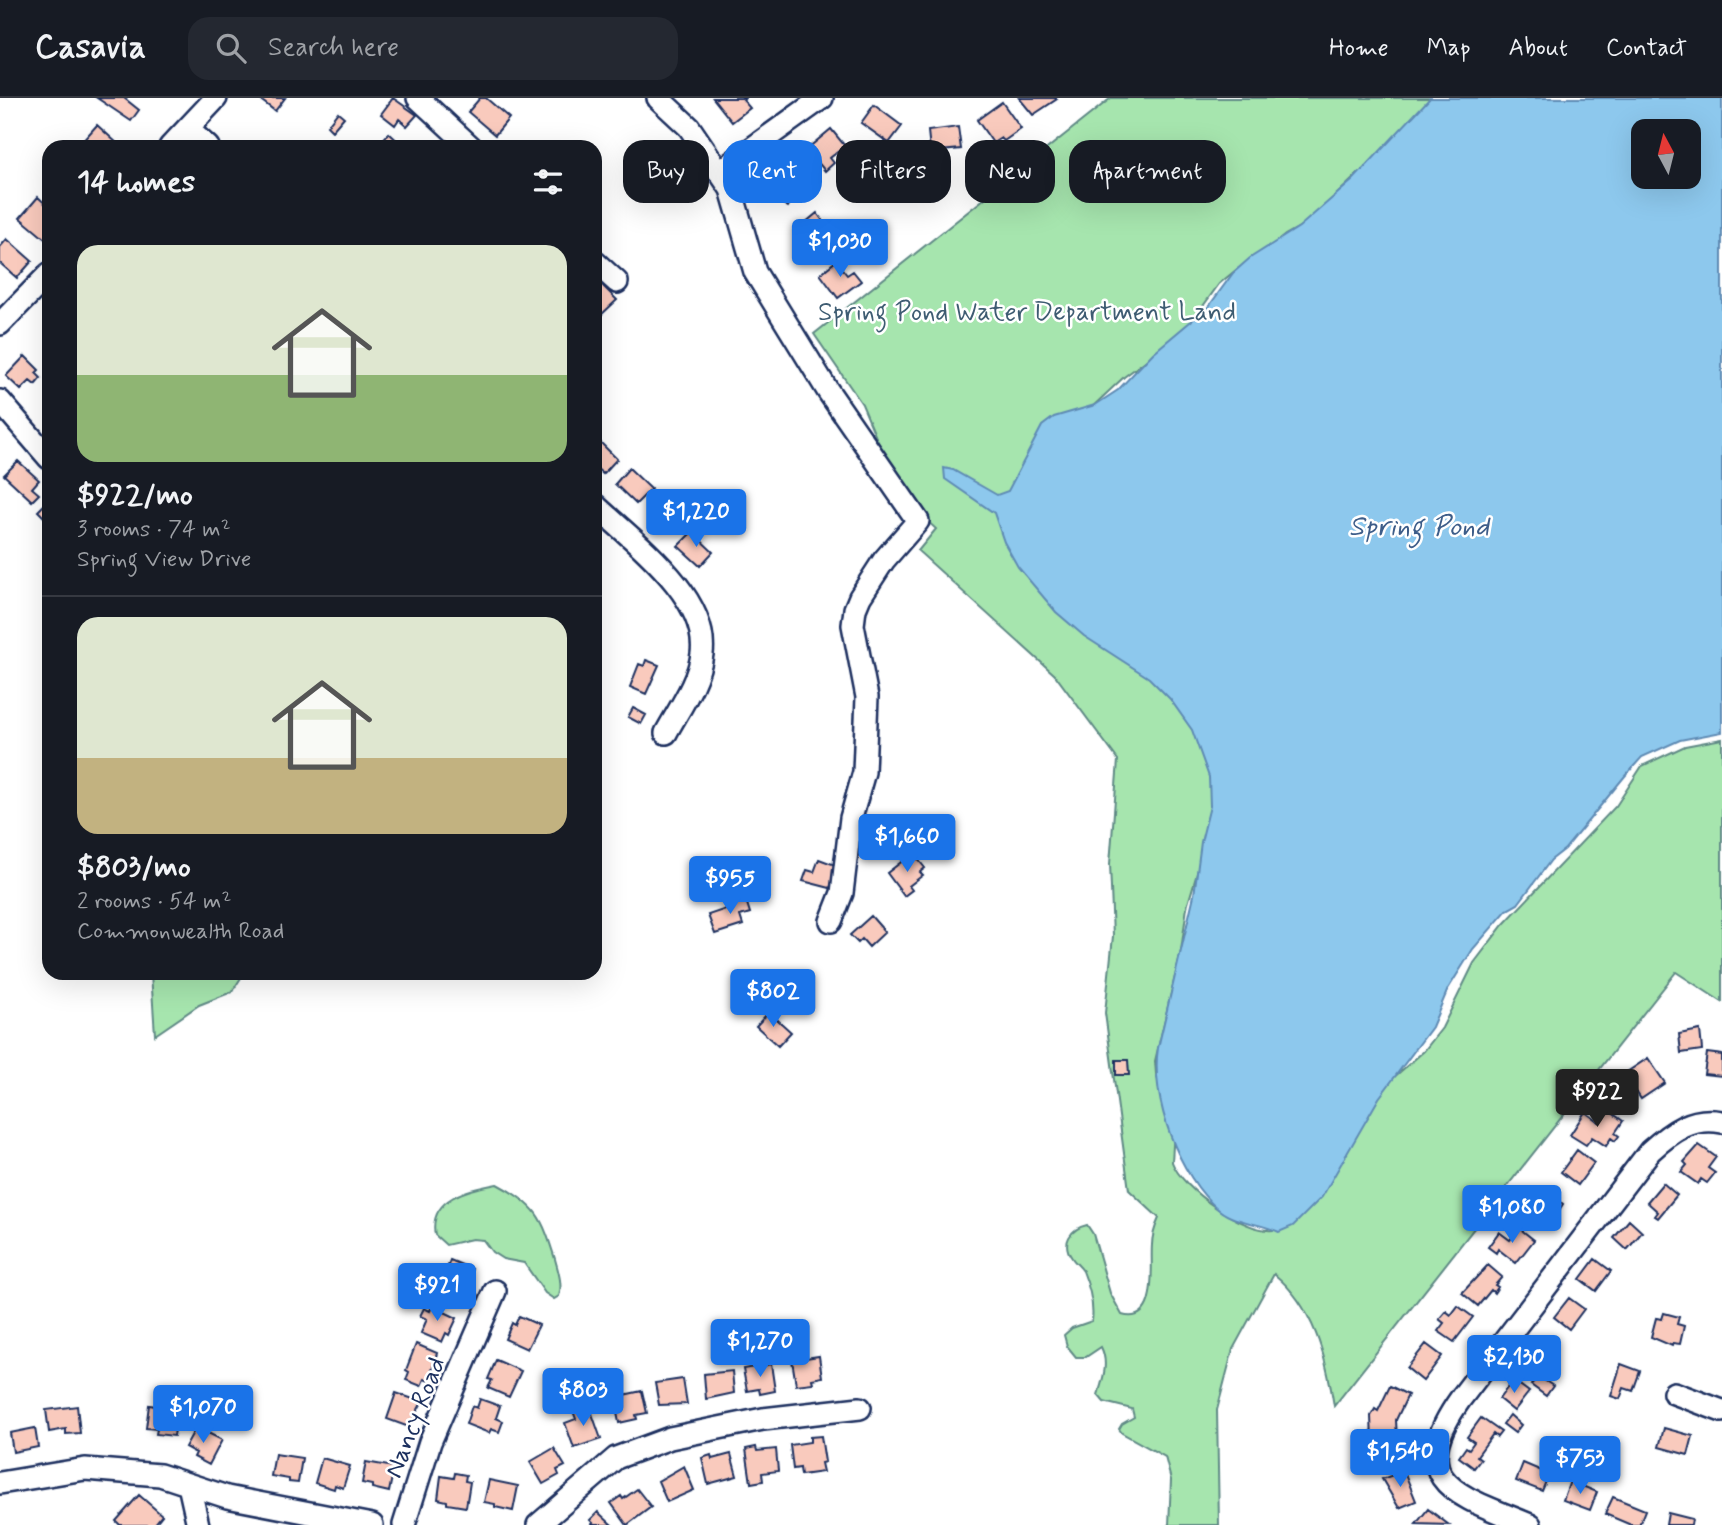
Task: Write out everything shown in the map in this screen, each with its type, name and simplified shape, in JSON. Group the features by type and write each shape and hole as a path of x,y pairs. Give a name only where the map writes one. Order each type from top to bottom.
{"street":[{"path":"177,140 216,98"},
{"path":"418,98 463,140"},
{"path":"657,98 689,127 731,189 755,272 828,391 918,521 884,560 860,597 855,610 853,625 867,697 864,772 850,818 842,893 831,921"},
{"path":"719,172 822,98"},
{"path":"188,129 200,140"},
{"path":"602,268 617,282"},
{"path":"0,324 42,281"},
{"path":"0,401 42,450"},
{"path":"602,512 672,580 699,624 703,641 698,670 666,733"},
{"path":"1530,1525 1454,1493 1438,1468 1437,1441 1444,1425 1650,1151 1682,1126 1695,1121 1722,1122"},
{"name":"Nancy Road","path":"404,1525 430,1443 495,1291"},
{"path":"1674,1392 1722,1411"},
{"path":"538,1525 616,1458 670,1438 763,1419 859,1408"},
{"path":"0,1483 85,1469 160,1475 227,1497 372,1525"},
{"path":"189,1485 198,1525"}],"green space":[{"name":"Spring Pond Water Department Land","path":"1111,98 1436,98 1389,151 1359,173 1308,222 1285,235 1251,263 1237,269 1219,284 1185,331 1124,377 1091,408 1186,688 1213,791 1205,846 1187,907 1181,951 1155,1061 1156,1074 1174,1129 1172,1162 1178,1173 1201,1196 1231,1217 1261,1229 1273,1230 1288,1223 1351,1138 1385,1085 1424,1051 1442,1028 1474,963 1503,925 1616,806 1642,766 1685,746 1722,739 1722,1002 1676,972 1334,1406 1327,1369 1316,1334 1299,1302 1274,1274 1233,1349 1217,1410 1219,1525 1169,1525 1171,1480 1165,1457 1119,1429 1134,1417 1132,1409 1104,1402 1098,1395 1105,1365 1101,1347 1086,1357 1076,1357 1067,1346 1064,1335 1072,1328 1092,1321 1092,1302 1085,1277 1067,1247 1072,1233 1087,1225 1093,1234 1110,1293 1122,1315 1134,1316 1148,1303 1153,1238 1159,1218 1129,1190 1105,1013 1113,936 1110,864 1118,760 1055,675 918,551 936,529 901,497 862,404 814,334 979,203 1055,203 1055,142"},
{"path":"151,980 240,980 232,992 199,1005 155,1035"},
{"path":"497,1184 530,1206 541,1222 560,1278 559,1296 554,1299 545,1293 524,1263 503,1259 492,1252 483,1240 472,1239 446,1245 435,1235 435,1222 444,1204 463,1193"}],"water":[{"name":"Spring Pond","path":"1430,98 1722,98 1722,732 1680,740 1642,757 1625,776 1565,849 1551,860 1518,904 1507,910 1473,949 1448,989 1432,1027 1379,1098 1322,1197 1293,1226 1279,1232 1225,1214 1205,1196 1191,1178 1170,1135 1159,1090 1158,1048 1194,895 1201,842 1210,806 1209,777 1192,730 1170,699 1149,678 1084,636 1056,612 1018,567 1004,542 994,513 945,479 944,468 953,470 997,495 1008,491 1042,426 1054,417 1095,405 1118,390 1153,353 1209,306 1233,273 1250,258 1299,227 1353,180"}],"building":[{"path":"97,98 124,98 139,110 131,121"},
{"path":"258,98 285,98 275,111"},
{"path":"393,98 417,115 407,126 399,119 395,125 381,114"},
{"path":"480,98 486,98 509,118 495,135 468,112"},
{"path":"713,98 745,98 743,100 750,108 732,122"},
{"path":"1019,98 1056,98 1057,99 1033,115"},
{"path":"1002,102 1021,129 1005,140 991,140 977,120"},
{"path":"874,105 902,126 891,140 885,140 861,123"},
{"path":"338,112 344,117 332,131 327,126"},
{"path":"97,125 114,140 84,140"},
{"path":"958,127 961,149 951,150 951,140 929,140 928,131"},
{"path":"831,129 840,140 836,140 836,153 830,158 834,163 825,171 822,167 822,140 818,140"},
{"path":"389,133 397,140 383,140"},
{"path":"38,197 42,201 42,236 20,218"},
{"path":"817,213 823,221 817,226 831,242 815,256 794,232"},
{"path":"7,239 32,261 17,278 0,263 0,247"},
{"path":"836,261 847,275 853,271 861,281 838,298 820,274"},
{"path":"602,285 617,300 602,314"},
{"path":"25,356 39,370 36,373 41,378 35,385 30,381 21,390 6,376"},
{"path":"602,444 617,459 602,473"},
{"path":"18,461 39,480 32,488 39,494 32,501 4,475"},
{"path":"629,468 651,489 636,504 615,484"},
{"path":"692,532 713,552 700,566 678,546"},
{"path":"646,660 659,665 646,694 630,687 639,664 644,666"},
{"path":"633,708 646,715 641,724 628,717"},
{"path":"913,853 925,868 920,872 923,875 909,886 912,890 904,896 887,873"},
{"path":"819,859 838,866 830,888 803,881 807,870 814,872"},
{"path":"745,897 750,913 740,916 743,925 715,934 708,915 732,907 730,902"},
{"path":"871,916 885,932 869,947 862,939 858,943 850,935"},
{"path":"769,1012 791,1032 778,1046 756,1026"},
{"path":"1700,1030 1702,1050 1681,1053 1679,1034"},
{"path":"1707,1053 1722,1055 1722,1076 1704,1074"},
{"path":"1648,1058 1665,1083 1641,1099 1624,1074"},
{"path":"1116,1060 1128,1060 1129,1075 1116,1075"},
{"path":"1608,1110 1623,1121 1615,1133 1619,1136 1615,1141 1611,1138 1606,1146 1592,1137 1586,1145 1570,1135 1585,1112 1599,1122"},
{"path":"1699,1145 1716,1157 1708,1168 1715,1173 1707,1183 1701,1179 1698,1184 1681,1172 1687,1165 1684,1162"},
{"path":"1577,1150 1594,1163 1578,1185 1561,1172"},
{"path":"1663,1183 1677,1195 1658,1218 1655,1216 1658,1212 1647,1202"},
{"path":"1547,1191 1563,1204 1549,1226 1524,1207 1529,1200 1536,1205"},
{"path":"1629,1220 1642,1232 1627,1250 1614,1238"},
{"path":"1519,1228 1534,1240 1516,1263 1498,1249 1496,1253 1488,1247 1499,1232 1510,1240"},
{"path":"1595,1259 1611,1271 1596,1291 1580,1279"},
{"path":"450,1260 472,1269 468,1278 472,1279 464,1296 439,1286 441,1282 435,1279 439,1268 446,1271"},
{"path":"1488,1265 1502,1277 1495,1285 1498,1287 1494,1293 1491,1290 1478,1306 1462,1293"},
{"path":"1569,1298 1584,1309 1569,1329 1554,1317"},
{"path":"432,1306 457,1318 449,1335 446,1333 442,1342 421,1333 427,1319 420,1316 424,1308 430,1311"},
{"path":"1458,1306 1473,1317 1454,1342 1438,1331 1444,1323 1439,1319 1446,1311 1451,1315"},
{"path":"1664,1313 1679,1317 1677,1324 1684,1326 1680,1344 1673,1343 1672,1346 1651,1337 1656,1318 1662,1319"},
{"path":"519,1316 539,1325 527,1349 505,1339 512,1323 515,1325"},
{"path":"1545,1341 1553,1347 1537,1370 1521,1359 1528,1349 1535,1354"},
{"path":"416,1344 437,1353 429,1381 424,1379 421,1386 406,1380 409,1372 406,1370"},
{"path":"1426,1344 1442,1356 1423,1381 1407,1368"},
{"path":"819,1356 822,1377 812,1379 813,1383 796,1385 792,1360"},
{"path":"496,1360 521,1371 509,1397 488,1388 492,1380 488,1379"},
{"path":"771,1364 775,1391 760,1394 759,1389 747,1391 743,1369"},
{"path":"1621,1364 1640,1371 1633,1391 1624,1388 1620,1399 1611,1396"},
{"path":"732,1371 734,1393 706,1399 704,1374"},
{"path":"1538,1376 1553,1386 1546,1396 1531,1385"},
{"path":"683,1379 687,1404 659,1405 655,1383"},
{"path":"1513,1380 1529,1392 1514,1411 1499,1399"},
{"path":"1390,1386 1408,1395 1396,1420 1397,1439 1372,1441 1371,1416 1375,1409 1378,1411"},
{"path":"642,1391 647,1413 636,1415 637,1419 619,1423 614,1397"},
{"path":"396,1393 422,1402 409,1427 387,1419"},
{"path":"480,1399 500,1406 496,1418 503,1421 499,1432 491,1429 489,1433 466,1424 472,1406 477,1408"},
{"path":"164,1401 174,1402 173,1410 178,1410 174,1436 156,1434 157,1429 146,1428 149,1405 163,1407"},
{"path":"589,1405 601,1439 574,1448 565,1423 576,1419 573,1411"},
{"path":"77,1406 80,1433 66,1434 66,1429 49,1432 46,1410"},
{"path":"1510,1415 1521,1425 1515,1433 1503,1424"},
{"path":"1481,1418 1501,1432 1497,1437 1493,1434 1477,1456 1481,1459 1474,1468 1459,1457 1466,1447 1469,1449 1474,1442 1467,1437"},
{"path":"196,1427 222,1440 209,1465 194,1457 196,1453 185,1447"},
{"path":"35,1428 38,1447 13,1452 10,1433"},
{"path":"1664,1428 1693,1436 1688,1455 1659,1447"},
{"path":"821,1436 825,1462 821,1463 823,1472 801,1475 800,1468 793,1469 790,1445 810,1442 810,1437"},
{"path":"756,1447 757,1451 776,1449 778,1471 762,1473 763,1481 751,1483 746,1449"},
{"path":"554,1448 565,1466 557,1470 559,1475 543,1484 530,1462"},
{"path":"275,1454 302,1458 298,1483 271,1476"},
{"path":"731,1454 737,1476 708,1484 702,1458 711,1455 712,1459"},
{"path":"322,1458 350,1466 343,1488 335,1485 334,1489 315,1483"},
{"path":"366,1462 394,1467 389,1492 362,1483"},
{"path":"1523,1463 1549,1474 1542,1491 1516,1481"},
{"path":"684,1466 694,1490 667,1502 658,1481"},
{"path":"1404,1471 1416,1501 1399,1508 1382,1479"},
{"path":"455,1473 466,1475 465,1481 470,1482 466,1507 447,1504 447,1501 438,1499 441,1476 454,1478"},
{"path":"489,1480 518,1486 513,1511 484,1502"},
{"path":"1570,1481 1597,1492 1590,1510 1563,1500"},
{"path":"637,1489 651,1507 627,1525 611,1503 621,1496 623,1499"},
{"path":"139,1495 162,1515 154,1525 120,1525 116,1521"},
{"path":"1613,1497 1645,1510 1639,1525 1631,1525 1605,1514"},
{"path":"1428,1509 1449,1525 1416,1524"},
{"path":"598,1512 612,1525 591,1525 593,1523 590,1520"},
{"path":"1668,1513 1692,1519 1691,1525 1666,1525"}]}
